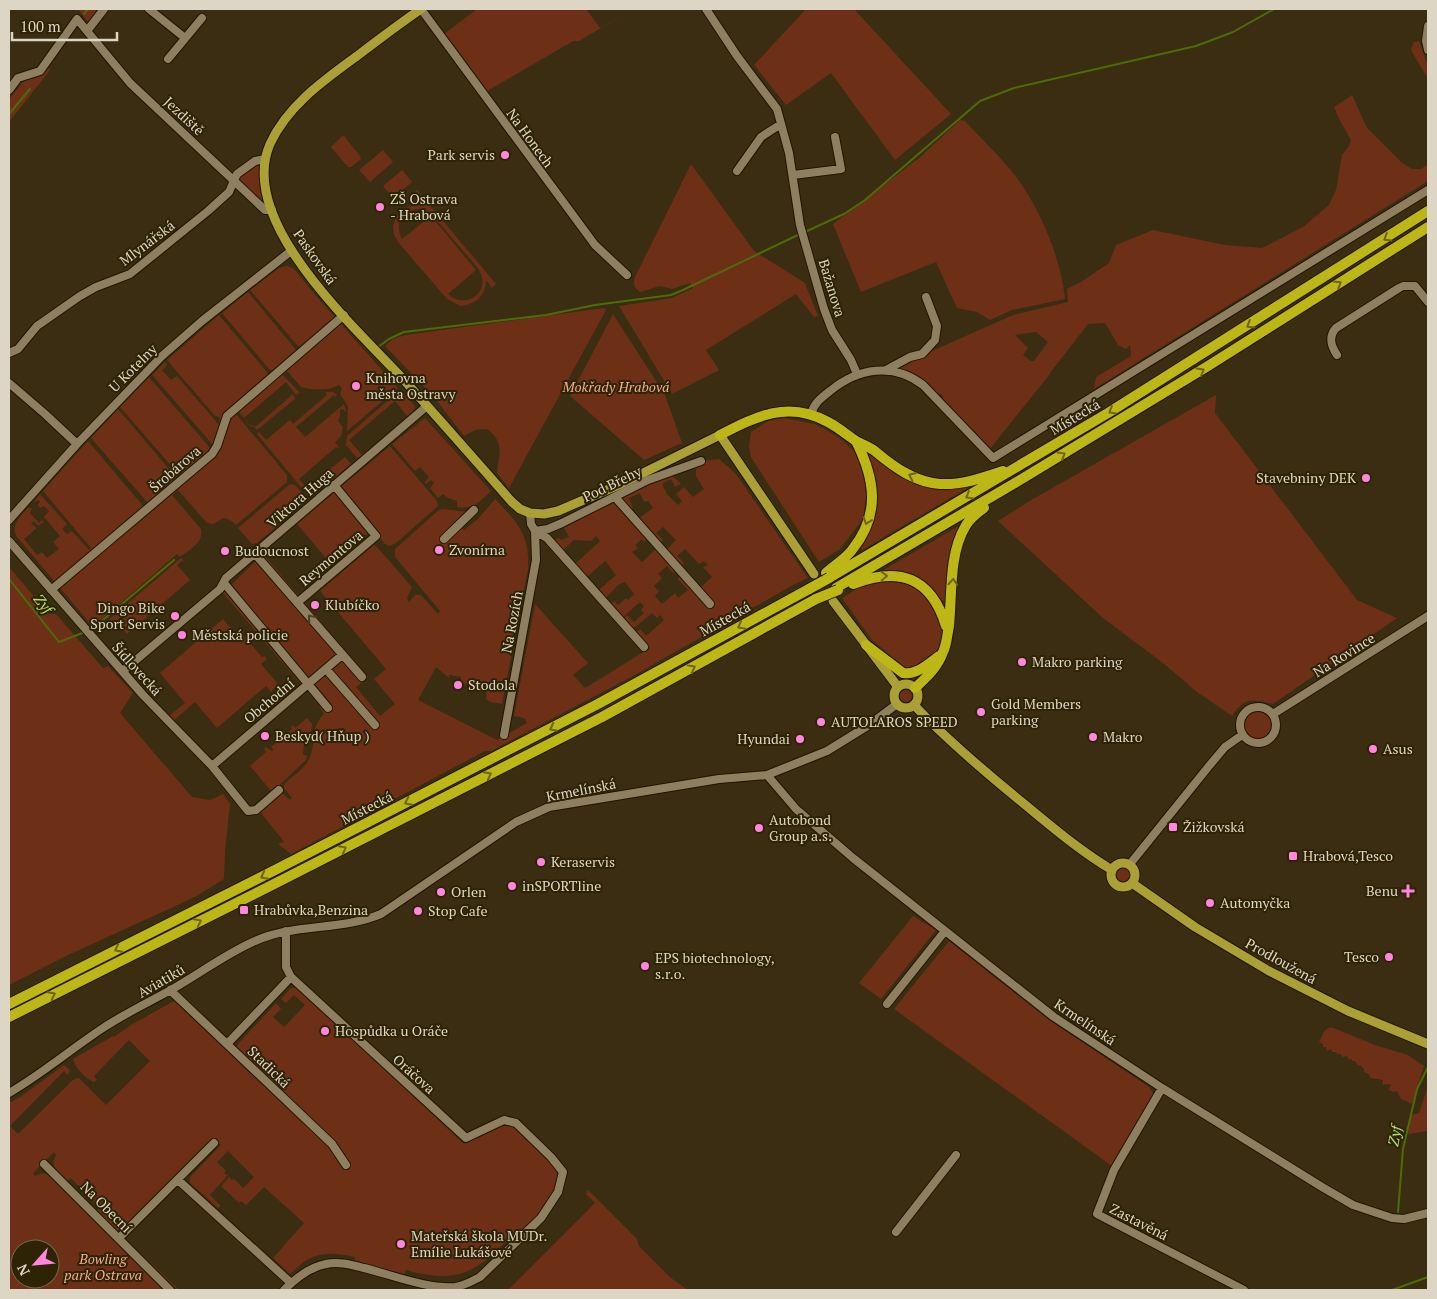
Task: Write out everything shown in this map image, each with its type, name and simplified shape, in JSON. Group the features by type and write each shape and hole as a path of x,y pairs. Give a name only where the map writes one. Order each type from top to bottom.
{"highway":[{"name":"Místecká","path":"9,1004 596,705 784,603 827,575 1026,462 1201,356 1428,212"},
{"name":"Místecká","path":"9,1017 602,717 837,589 1208,366 1428,227"},
{"path":"720,435 752,418 768,413 786,411 811,414 828,422 873,450 904,473 920,480 939,484 976,480 1026,462"},
{"path":"827,575 857,543 866,526 871,508 871,478 865,459 856,441"},
{"path":"915,688 932,670 944,652 948,631 955,555 965,526 974,515 1020,480"},
{"path":"837,589 880,576 900,576 909,579 923,587 935,600 940,607 948,631"},
{"path":"866,645 903,673 910,674 916,672 944,652"}],"main road":[{"name":"Paskovská","path":"421,9 336,71 311,92 280,126 265,159 265,182 272,210 291,251 316,286 428,406 512,502 520,509 530,513"},
{"path":"530,513 544,514 558,511 616,486 720,435 814,574"},
{"path":"833,601 898,687"},
{"path":"906,684 915,688 918,697 914,706 905,708 897,704 894,696 898,687 906,684"},
{"path":"914,706 990,776 1070,841 1112,870"},
{"path":"1121,862 1130,864 1135,872 1132,883 1123,887 1116,885 1112,879 1114,866 1121,862"},
{"name":"Prodloužená","path":"1132,883 1195,927 1277,975 1348,1011 1428,1044"}],"street":[{"path":"87,31 104,9"},
{"path":"149,9 185,38"},
{"name":"Na Honech","path":"421,9 595,244 627,275"},
{"name":"Bažanova","path":"706,9 736,56 777,109 790,153 802,233 829,323 857,374"},
{"path":"168,59 202,18"},
{"name":"Jezdiště","path":"9,90 18,78 40,71 77,19 130,83 264,210 272,210"},
{"path":"1428,26 1426,40 1428,50"},
{"path":"737,171 760,137 781,124"},
{"path":"793,175 841,168 835,137"},
{"name":"Mlynářská","path":"9,353 18,349 37,326 80,296 96,287 130,274 229,192 237,174 255,161 265,159"},
{"path":"811,414 812,407 816,402 840,382 857,374 872,370 886,370 909,376 923,385 993,458 1428,190"},
{"name":"U Kotelny","path":"9,520 77,444 162,356 202,321 291,251"},
{"path":"1336,355 1331,343 1332,332 1399,288 1415,286 1428,302"},
{"path":"886,370 910,357 922,354 935,340 937,326 926,297"},
{"name":"Šrobárova","path":"51,590 212,454 217,446 227,416 344,315"},
{"path":"9,383 46,414 77,444"},
{"name":"Viktora Huga","path":"123,671 213,595 226,578 428,406"},
{"name":"Pod Břehy","path":"535,531 548,529 562,523 648,480 702,461"},
{"name":"Reymontova","path":"298,602 376,536 334,486"},
{"path":"615,496 710,604"},
{"path":"444,539 474,510"},
{"name":"Na Rozích","path":"504,735 536,560 535,531 531,524 530,513"},
{"path":"535,531 547,538 644,647"},
{"name":"Šídlovecká","path":"9,542 143,695 212,766 248,811 256,810 278,790"},
{"path":"255,554 362,677"},
{"path":"224,583 328,708"},
{"name":"Na Rovince","path":"1273,714 1428,616"},
{"name":"Obchodní","path":"212,766 342,655"},
{"path":"326,669 375,726"},
{"name":"Krmelínská","path":"340,924 373,917 387,910 516,822 550,807 719,778 767,775 827,750 869,725 897,704"},
{"path":"1262,707 1273,714 1276,729 1268,741 1258,744 1252,743 1242,735 1239,723 1245,712 1250,708 1262,707"},
{"path":"1130,864 1225,746 1242,735"},
{"name":"Krmelínská","path":"767,775 796,809 853,858 1054,1017 1162,1088 1354,1205 1392,1218 1404,1219 1428,1212"},
{"name":"Aviatiků","path":"9,1093 104,1027 242,947 269,935 286,931 340,924"},
{"path":"227,1044 291,978 286,967 286,931"},
{"path":"887,1004 945,931"},
{"name":"Oráčova","path":"291,978 466,1138 504,1120 516,1124 563,1172 558,1192 541,1218 480,1277 469,1282 456,1287 432,1285 348,1264 326,1264 310,1270 291,1283"},
{"name":"Stadická","path":"170,990 332,1144 346,1166"},
{"name":"Zastavěná","path":"1162,1088 1114,1170 1097,1214 1244,1290"},
{"path":"119,1238 214,1143"},
{"path":"896,1232 956,1155"},
{"name":"Na Obecní","path":"44,1164 170,1290"},
{"path":"178,1180 291,1283 284,1290"}],"green space":[{"path":"78,9 98,9 88,22"},
{"path":"477,9 586,9 600,28 633,9 579,41 573,41 484,93 444,34"},
{"path":"806,9 854,9 951,114 895,160 831,73 786,105 754,65"},
{"path":"1419,41 1428,66 1428,79 1411,50 1414,42"},
{"path":"49,68 50,70 9,122 9,99 23,82"},
{"path":"1352,95 1367,128 1401,162 1412,169 1421,169 1428,164 1428,181 1094,389 1096,377 1131,356 1130,345 1126,349 1118,345 1105,323 1088,324 989,450 943,400 941,394 938,394 908,371 896,367 1013,315 1068,302 1067,289 1109,263 1116,245 1153,230 1225,245 1262,248 1303,227 1329,205 1336,190 1342,155 1351,140 1334,107","holes":["1036,332 1048,342 1034,361 1031,361 1023,355 1028,348 1015,335"]},
{"path":"960,120 965,121 1005,163 1026,191 1042,220 1054,251 1063,283 1065,299 1012,310 990,320 977,312 957,308 936,262 861,292 833,224 919,158"},
{"path":"344,136 361,159 351,167 348,167 331,147"},
{"path":"383,150 393,162 370,182 359,170"},
{"path":"691,164 754,251 805,283 818,316 814,317 796,294 706,350 719,370 672,394 619,306 672,298 693,288 690,283 672,289 660,286 640,292 634,284 635,277"},
{"path":"254,166 259,166 264,198 262,202 238,178"},
{"path":"402,170 412,182 393,198 383,186"},
{"path":"417,190 496,284 492,288 486,280 482,295 475,302 460,306 447,299 394,235 393,226 396,217 401,211 410,206 423,205 414,194","holes":["418,209 426,210 479,270 482,285 480,291 475,296 462,300 455,299 448,294 476,270 431,216 402,239 399,224 404,216"]},
{"path":"287,266 294,269 398,388 347,431 348,406 340,394 342,388 339,385 320,389 301,387 287,371 283,375 300,393 296,395 286,382 244,418 251,426 253,425 255,427 293,394 295,399 257,430 253,426 251,427 239,412 236,414 287,475 287,482 236,525 224,518 213,524 207,523 178,490 172,495 201,529 198,542 180,557 177,554 93,627 17,537 15,525 17,521 28,508 32,508 30,513 39,523 42,520 44,522 38,526 34,521 31,524 37,528 24,539 37,555 42,552 47,558 59,549 53,542 60,536 44,517 49,511 44,506 40,508 38,500 33,503 40,494 67,524 62,529 67,534 72,531 89,550 91,548 43,491 88,441 144,507 148,503 91,438 118,409 175,476 176,480 180,476 120,407 149,377 211,449 213,445 152,375 165,362 167,365 162,370 171,380 177,376 219,425 220,417 215,416 167,360 219,315 268,375 273,371 269,369 222,313 248,292 297,351 301,347 298,346 250,290 279,268"},
{"path":"604,308 606,310 509,488 497,473 499,444 493,434 487,429 475,430 464,436 433,396 385,346 393,339 405,335"},
{"name":"Mokřady Hrabová","path":"613,314 665,395 682,443 644,460 570,396"},
{"path":"400,390 415,406 414,410 407,416 395,401 349,440 362,455 357,458 346,445 347,436"},
{"path":"325,392 333,392 337,395 336,397 334,395 296,427 305,437 344,404 346,412 342,409 340,410 338,421 343,427 341,436 335,442 339,447 336,447 299,479 307,488 345,457 351,464 310,498 257,434 259,432 266,440 290,420 293,424 327,395"},
{"path":"1216,395 1215,413 1357,600 1397,618 1273,704 1250,701 1241,705 1232,716 1197,692 1163,663 1103,618 998,521 1033,499"},
{"path":"425,418 491,491 476,504 462,508 457,507 457,501 443,494 438,498 430,488 434,483 431,480 426,484 425,482 429,477 420,467 415,471 392,444"},
{"path":"784,418 815,424 837,436 857,453 864,469 866,495 863,519 840,549 819,562 751,457 749,446 751,432 768,421"},
{"path":"390,446 437,501 438,506 396,543 389,546 385,544 338,489"},
{"path":"868,451 894,472 920,486 945,489 969,487 862,550 860,547 875,513 877,496 875,477"},
{"path":"719,459 736,474 808,578 633,676 491,751 485,751 291,854 278,844 284,842 259,810 279,793 282,793 290,800 292,798 284,788 284,785 309,759 316,725 324,714 318,704 223,593 263,554 368,677 356,687 380,716 395,704 374,679 386,669 321,590 374,545 412,587 407,598 409,602 415,595 421,595 438,614 440,611 395,557 395,549 439,510 469,512 461,526 464,530 478,519 495,499 521,530 525,538 528,557 528,569 502,704 490,702 486,699 487,687 461,683 461,677 449,675 449,678 436,667 418,700 497,740 527,723 524,718 514,716 535,604 588,663 573,675 585,688 650,648 636,632 640,629 646,636 664,620 660,615 657,618 652,613 633,629 624,618 627,615 634,622 644,613 641,610 644,606 640,602 623,617 611,604 614,601 618,605 626,598 628,600 634,594 625,582 618,585 606,598 599,590 616,575 605,561 587,577 575,564 600,541 596,536 591,541 574,540 563,550 554,540 569,537 563,526 612,501 647,539 644,542 642,539 635,545 638,548 632,552 642,562 656,549 675,571 673,573 667,566 658,574 662,578 654,586 658,591 661,589 655,596 662,604 675,593 678,598 688,590 678,579 680,576 705,603 712,599 701,587 712,577 703,567 708,565 704,561 699,564 685,549 677,556 684,563 682,566 667,549 676,540 663,527 656,533 663,540 661,542 639,518 653,508 648,501 644,502 640,493 629,498 633,508 631,509 620,497 672,475 681,484 675,487 671,479 662,484 667,494 678,505 682,501 676,494 684,487 693,497 704,489 696,476 696,469 692,467 703,461"},
{"path":"290,484 295,485 308,500 257,543 252,544 238,528"},
{"path":"335,492 368,530 368,533 331,564 297,524"},
{"path":"959,526 951,553 946,604 925,584 880,572"},
{"path":"181,558 183,560 177,565 190,580 127,634 114,619 98,633 99,628"},
{"path":"9,567 49,614 56,614 103,668 108,666 133,693 120,713 192,797 210,800 223,794 230,804 224,879 195,897 66,956 9,985"},
{"path":"883,579 908,582 929,596 943,630 940,646 936,652 915,667 908,668 903,666 872,640 842,598 866,583"},
{"path":"223,619 236,634 242,630 244,632 242,634 262,657 265,656 267,659 261,664 278,684 271,692 266,686 217,728 195,702 173,721 169,716 185,703 160,673"},
{"path":"906,690 912,696 906,702 900,696"},
{"path":"1257,711 1267,715 1271,725 1267,735 1257,739 1247,735 1243,725 1247,715"},
{"path":"307,718 312,724 309,743 304,745 303,754 307,756 306,760 272,792 250,766 266,752 264,749 266,747 272,751 274,750 271,747 292,729 291,726 293,725 295,728"},
{"path":"1123,868 1128,870 1130,875 1128,880 1123,882 1118,880 1116,875 1118,870"},
{"path":"913,916 936,930 881,999 859,983"},
{"path":"949,941 1049,1020 1149,1087 1154,1095 1112,1166 894,1009"},
{"name":"Bowling park Ostrava","path":"291,988 300,990 464,1144 494,1126 499,1125 515,1128 530,1139 554,1166 557,1175 554,1194 542,1211 522,1233 518,1229 481,1264 457,1275 442,1276 406,1270 404,1275 354,1262 355,1257 329,1254 323,1254 305,1261 290,1274 273,1258 304,1223 264,1187 246,1205 241,1201 239,1203 221,1186 230,1176 232,1180 234,1179 243,1188 254,1177 228,1151 217,1162 226,1171 224,1173 229,1174 210,1195 221,1206 218,1208 190,1183 190,1177 221,1145 215,1139 121,1231 116,1230 97,1212 100,1208 71,1178 66,1182 56,1171 53,1162 56,1155 54,1152 33,1173 35,1176 42,1173 50,1175 168,1290 9,1290 9,1103 64,1065 70,1070 68,1075 64,1071 10,1126 18,1134 74,1079 79,1078 106,1105 150,1061 129,1040 94,1076 97,1080 94,1082 81,1073 73,1059 174,1001 336,1152 340,1147 236,1048 276,1003 281,1009 273,1017 284,1027 305,1005 294,995 286,1003 281,999"},
{"path":"1331,1027 1375,1045 1408,1055 1424,1066 1412,1104 1401,1099 1397,1091 1388,1090 1391,1085 1382,1085 1383,1080 1370,1078 1369,1074 1364,1072 1364,1069 1355,1061 1352,1061 1352,1059 1349,1060 1347,1056 1342,1057 1341,1054 1336,1054 1337,1052 1332,1052 1331,1049 1327,1051 1326,1047 1323,1047 1323,1044 1319,1042 1325,1030"},
{"path":"1428,1086 1428,1131 1408,1134 1411,1115 1419,1113"},
{"path":"588,1190 637,1239 639,1246 671,1278 688,1290 508,1290 595,1203 586,1194"},
{"path":"126,1239 179,1290 177,1290"}],"waterway":[{"path":"84,14 88,9"},
{"path":"805,232 844,214 865,200 980,101 1014,88 1196,46 1233,32 1274,9"},
{"path":"9,114 30,89"},
{"path":"378,347 404,332 546,315 595,305 671,295 800,234"},
{"path":"90,631 174,560"},
{"name":"Zyf","path":"9,579 59,642 85,632"},
{"name":"Zyf","path":"1398,1212 1403,1149 1417,1089 1428,1067"},
{"path":"1392,1290 1428,1277"}],"place":[{"name":"Park servis","path":"505,155"},
{"name":"ZŠ Ostrava - Hrabová","path":"380,207"},
{"name":"Knihovna města Ostravy","path":"356,386"},
{"name":"Stavebniny DEK","path":"1366,478"},
{"name":"Zvonírna","path":"439,550"},
{"name":"Budoucnost","path":"225,551"},
{"name":"Klubíčko","path":"315,605"},
{"name":"Dingo Bike Sport Servis","path":"175,616"},
{"name":"Městská policie","path":"182,635"},
{"name":"Makro parking","path":"1022,662"},
{"name":"Stodola","path":"458,685"},
{"name":"Gold Members parking","path":"981,712"},
{"name":"AUTOLAROS SPEED","path":"821,722"},
{"name":"Beskyd( Hňup )","path":"265,736"},
{"name":"Makro","path":"1093,737"},
{"name":"Hyundai","path":"800,739"},
{"name":"Asus","path":"1373,749"},
{"name":"Žižkovská","path":"1173,827"},
{"name":"Autobond Group a.s.","path":"759,828"},
{"name":"Hrabová,Tesco","path":"1293,856"},
{"name":"Keraservis","path":"541,862"},
{"name":"inSPORTline","path":"512,886"},
{"name":"Benu","path":"1408,891"},
{"name":"Orlen","path":"441,892"},
{"name":"Automyčka","path":"1210,903"},
{"name":"Hrabůvka,Benzina","path":"244,910"},
{"name":"Stop Cafe","path":"418,911"},
{"name":"Tesco","path":"1389,957"},
{"name":"EPS biotechnology, s.r.o.","path":"645,966"},
{"name":"Hospůdka u Oráče","path":"325,1031"},
{"name":"Mateřská škola MUDr. Emílie Lukášové","path":"401,1244"}]}
